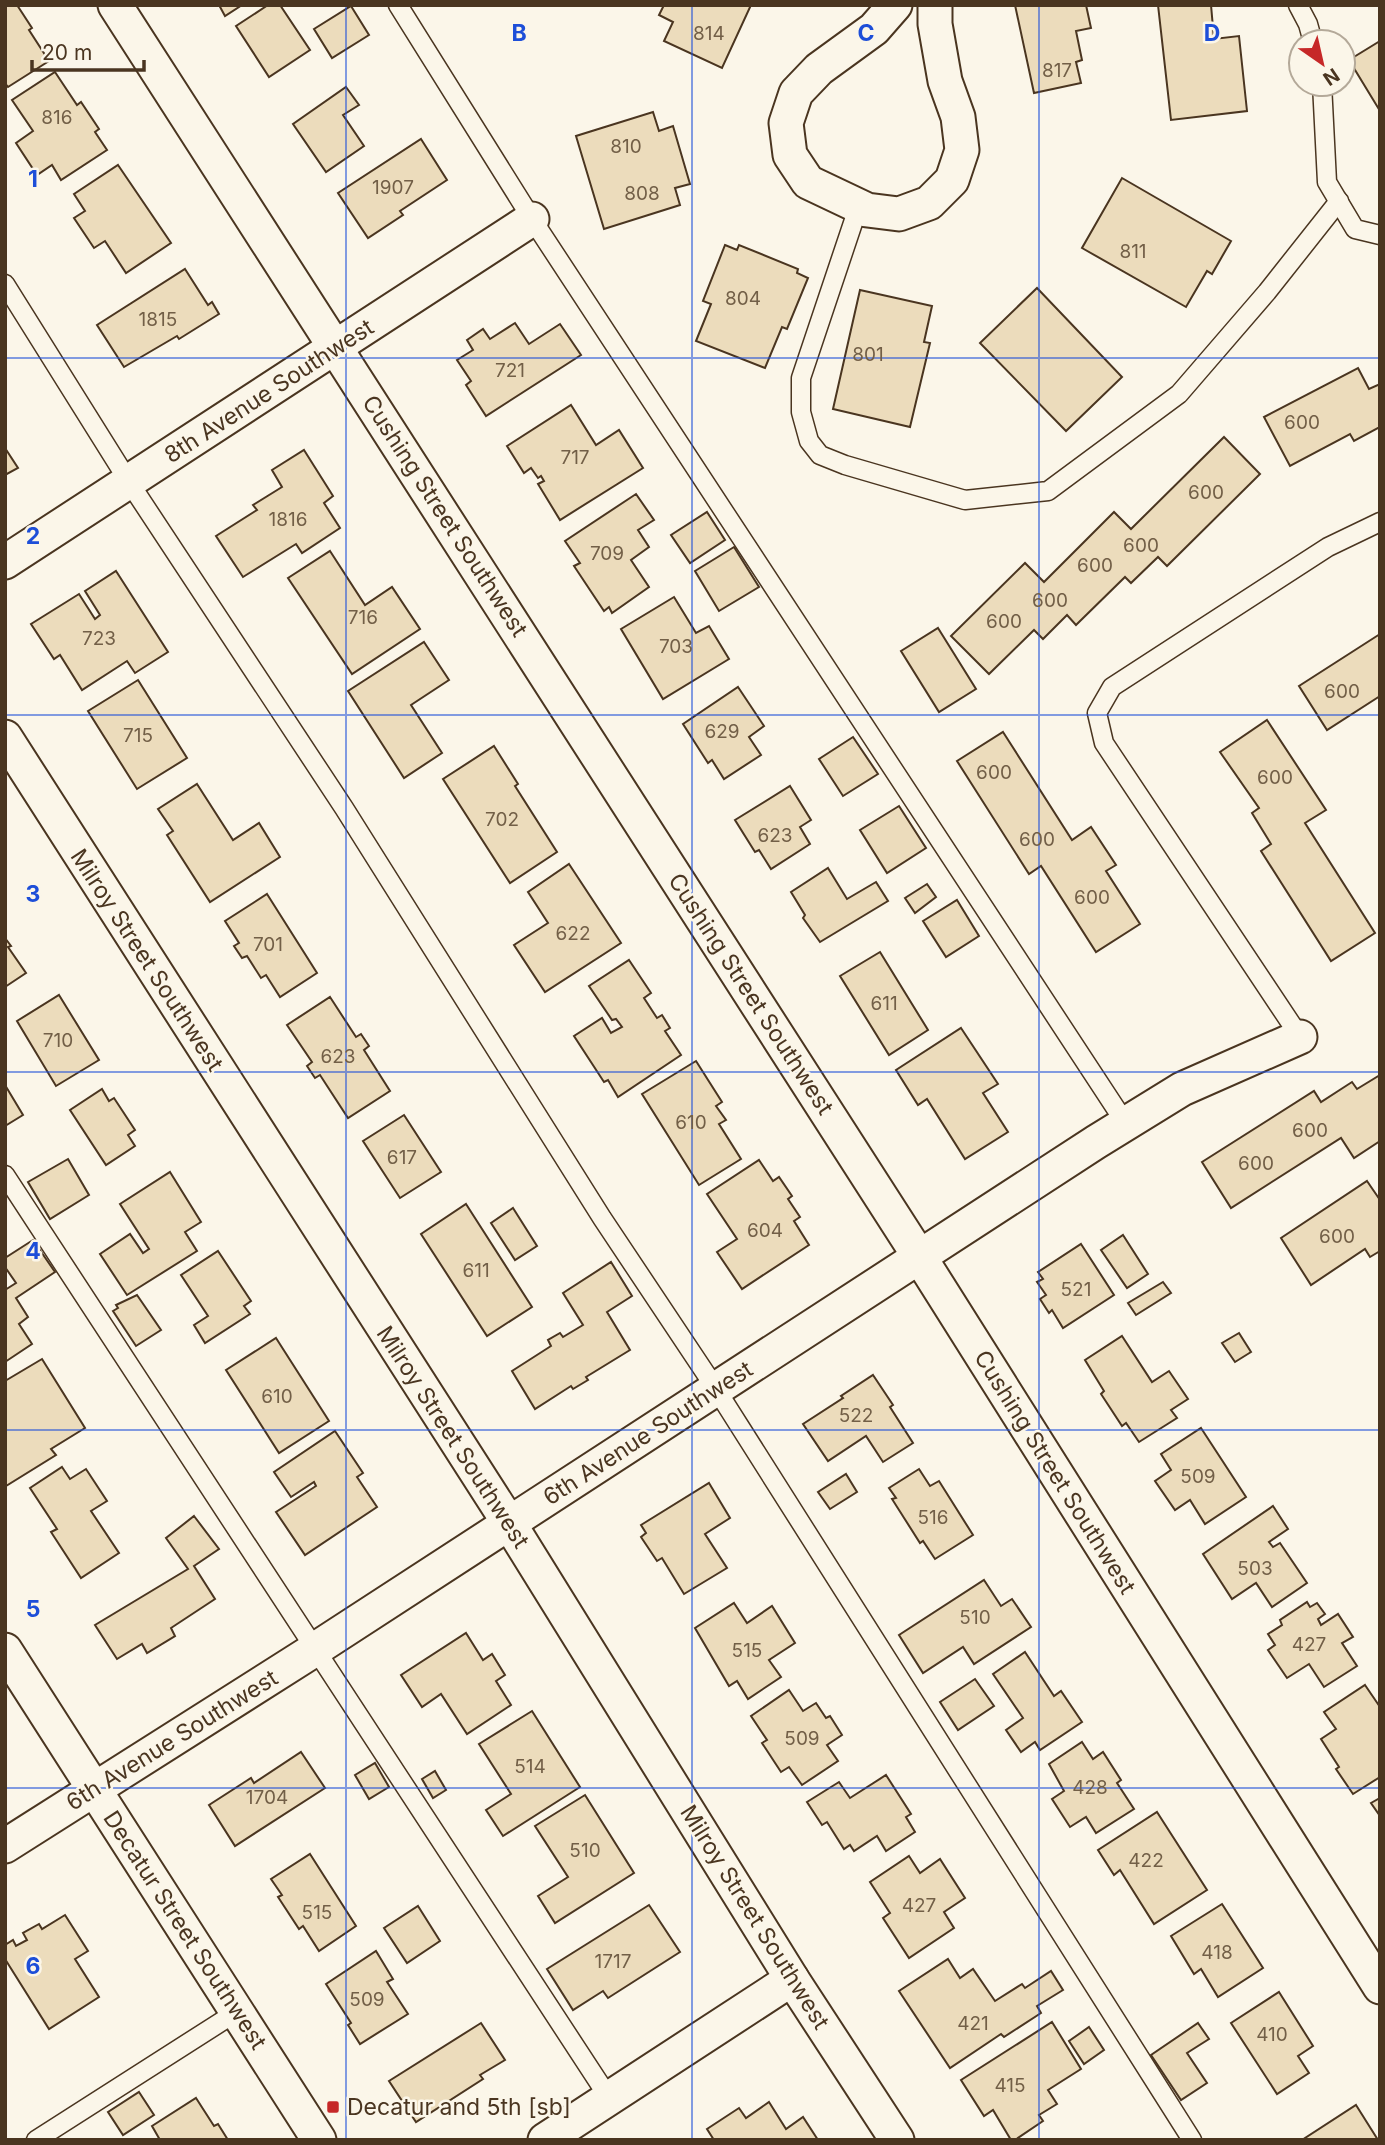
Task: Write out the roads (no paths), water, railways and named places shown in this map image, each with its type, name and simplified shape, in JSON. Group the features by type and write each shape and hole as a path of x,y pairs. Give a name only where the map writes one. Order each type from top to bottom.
{"street":[{"name":"Cushing Street Southwest","path":"115,5 919,1256 1380,1987"},
{"path":"895,5 874,29 843,54 818,69 796,93 786,123 790,155 808,181 867,209 899,214 929,203 952,180 962,150 958,117 945,81 935,24 935,5"},
{"name":"8th Avenue Southwest","path":"5,562 532,219"},
{"name":"Milroy Street Southwest","path":"5,737 509,1523 792,1979 897,2140"},
{"name":"6th Avenue Southwest","path":"5,1846 314,1650 919,1256 1182,1089 1300,1037"},
{"name":"Decatur Street Southwest","path":"5,1650 319,2140"},
{"path":"545,2140 792,1979"}],"lane":[{"path":"398,5 532,219 1126,1124"},
{"path":"1298,5 1309,28"},
{"path":"1323,98 1327,182 1355,229 1380,235"},
{"path":"859,205 801,378 801,412 808,441 820,455 845,465 965,499 1048,491 1179,394 1268,292 1339,201"},
{"path":"5,284 129,482 344,808 602,1218 716,1389 1192,2140"},
{"path":"1300,1037 1104,743 1097,713 1112,687 1328,547 1380,522"},
{"path":"5,1175 609,2098"},
{"path":"36,2140 237,2011"}],"place":[{"name":"Decatur and 5th [sb]","path":"333,2107"}]}
